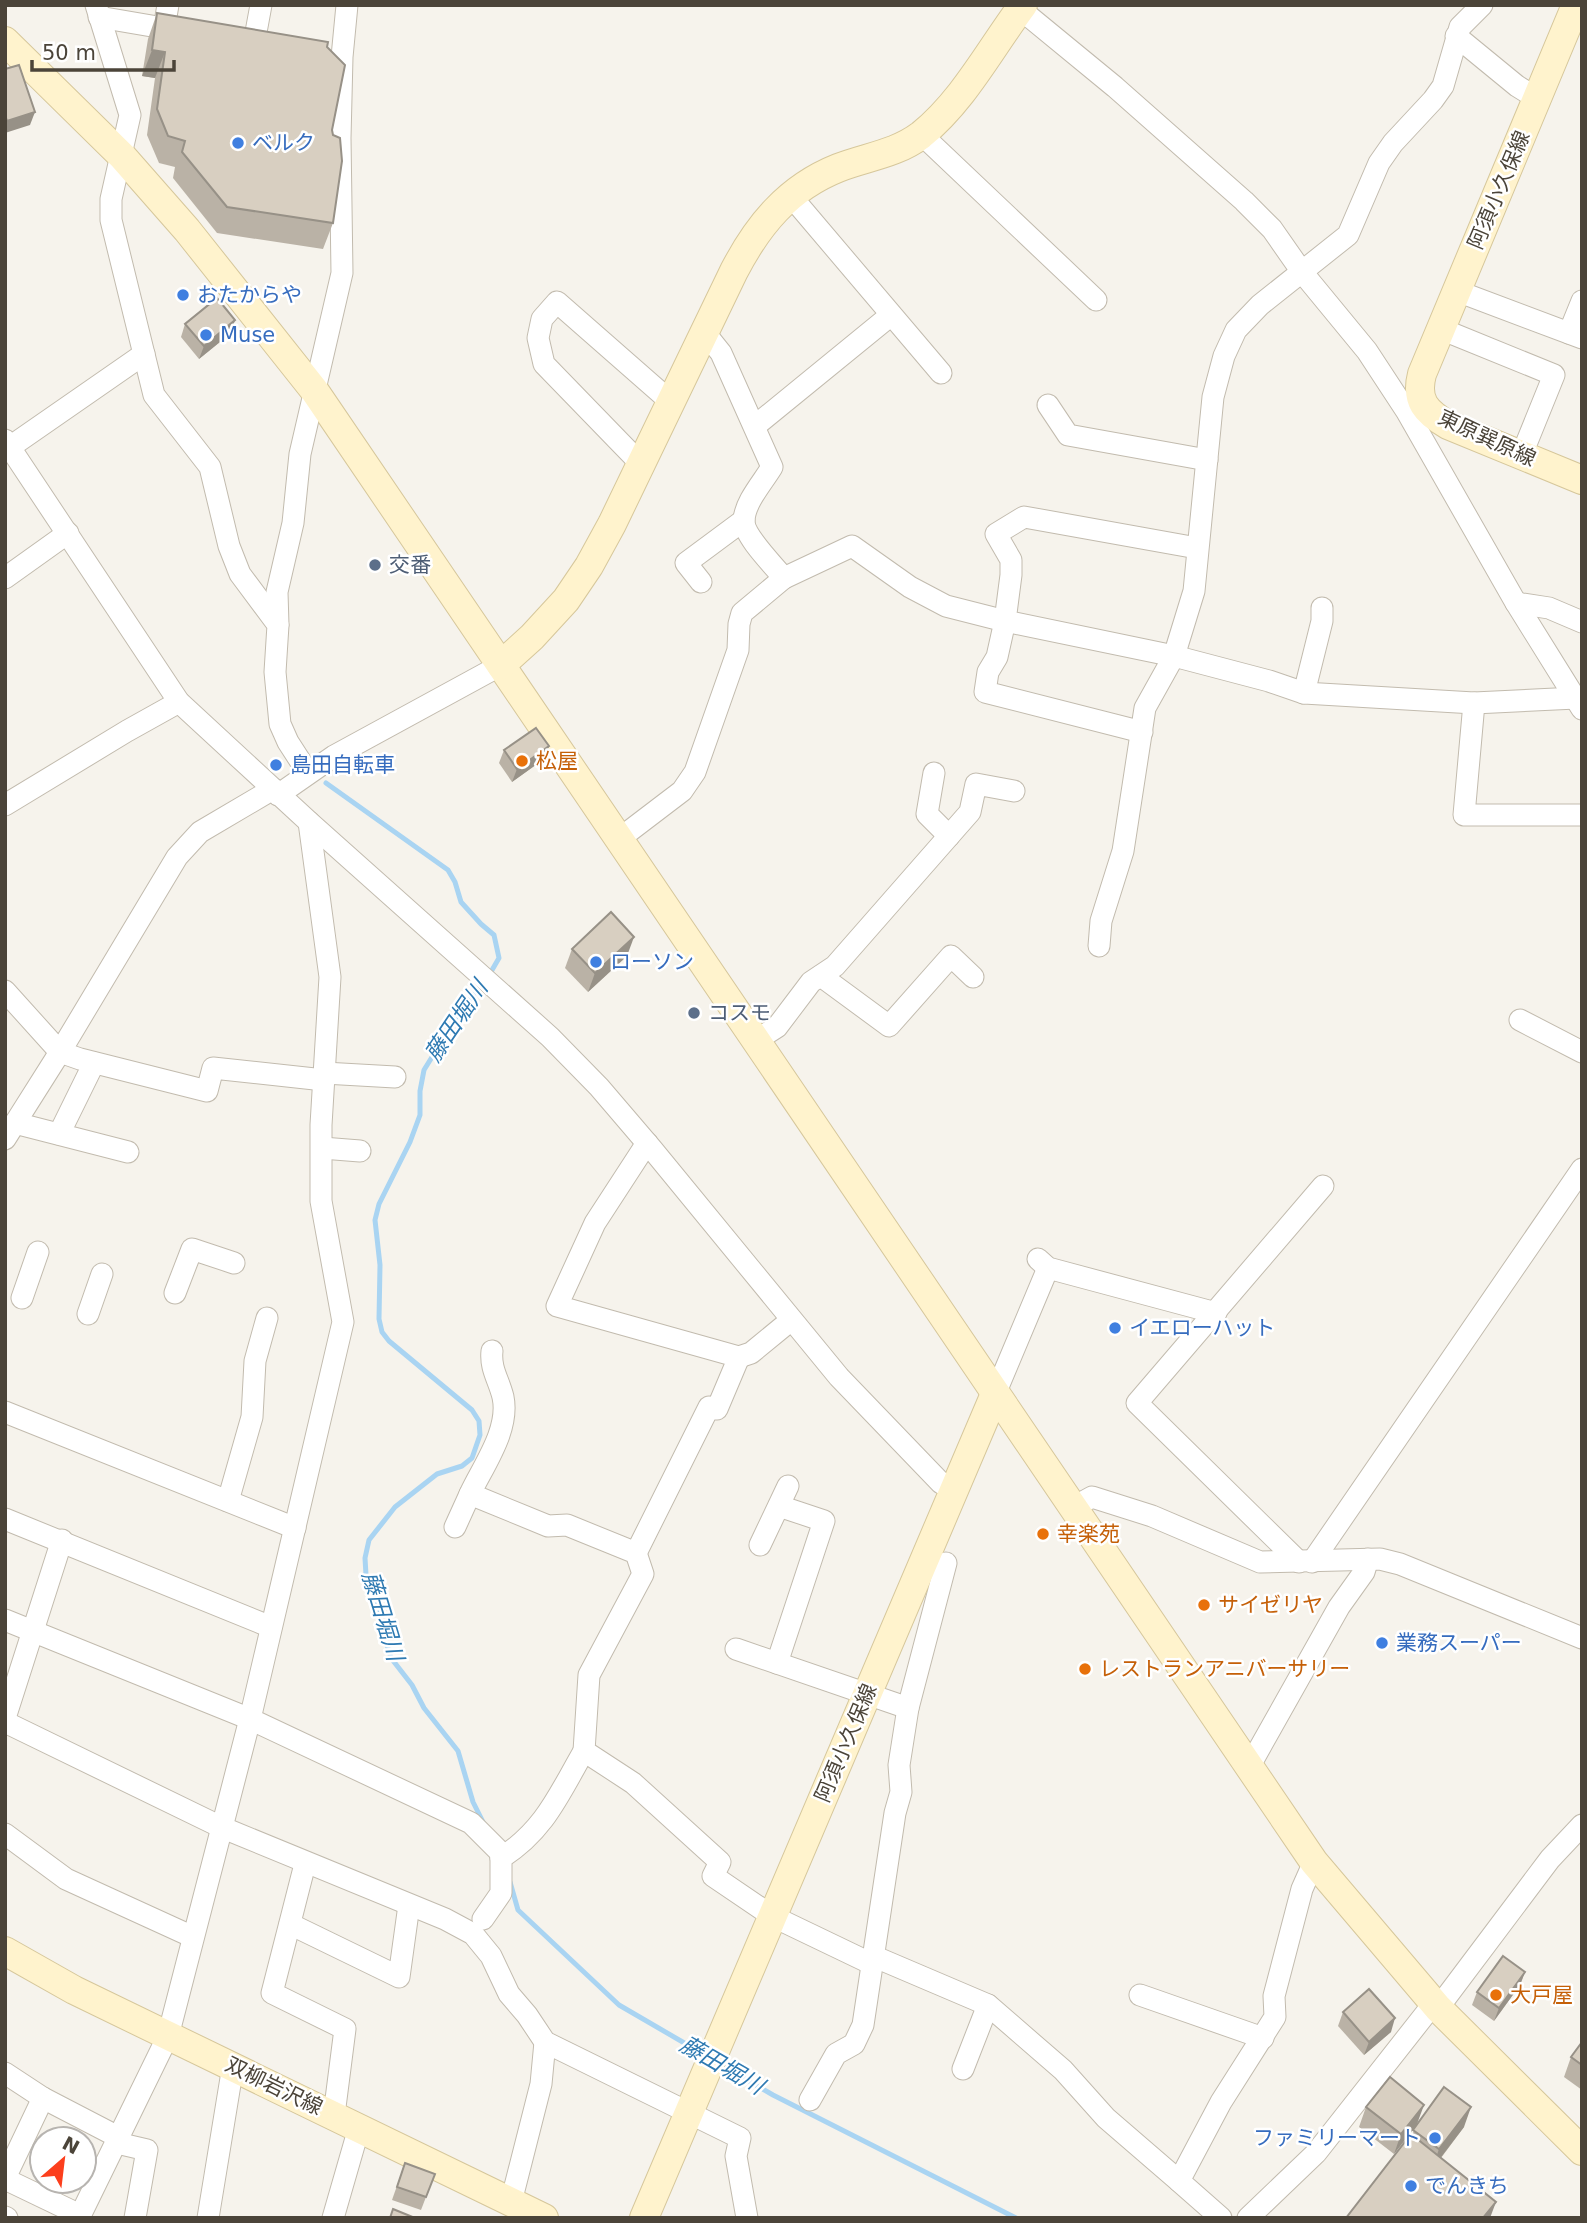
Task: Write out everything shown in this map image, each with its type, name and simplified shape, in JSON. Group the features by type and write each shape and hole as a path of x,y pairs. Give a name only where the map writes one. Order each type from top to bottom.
{"street":[{"path":"164,28 168,5"},
{"path":"254,43 261,5"},
{"path":"308,773 280,724 275,672 277,592 293,523 300,453 342,273 340,138 342,57 347,5"},
{"path":"1099,946 1101,921 1123,851 1145,708 1174,656 1194,591 1213,397 1224,356 1236,330 1260,304 1348,235 1379,163 1443,86 1460,27 1482,5"},
{"name":"阿須小久保線","path":"1422,374 1576,5"},
{"path":"128,1152 59,1135 9,1130 60,1052 177,857 200,832 501,665 532,637 566,600 612,524 749,242 765,220 790,195 837,169 907,145 921,134 947,112 1022,7 1244,201 1272,229 1302,272 1367,351 1407,412 1516,603 1579,704"},
{"path":"97,11 164,28 203,34"},
{"path":"97,11 130,115 111,199 111,220 154,396 210,467 229,546 240,574 278,625"},
{"path":"1456,36 1517,86 1538,99"},
{"path":"229,38 279,47"},
{"path":"5,41 121,156 187,230 314,390 1314,1862 1436,2006 1581,2150"},
{"path":"317,53 342,57"},
{"path":"921,134 1096,300"},
{"path":"790,195 941,373"},
{"path":"1457,291 1575,336 1582,301"},
{"path":"641,464 544,364 538,338 542,320 557,302 671,402"},
{"path":"755,426 891,315"},
{"path":"1441,329 1554,375 1522,454"},
{"path":"705,333 721,353 772,467 749,506 744,520 746,531 784,578"},
{"path":"144,354 7,444 179,702 550,1037 647,1143 790,1321 839,1377 941,1483"},
{"name":"東原巽原線","path":"1422,374 1418,389 1422,403 1434,417 1582,480"},
{"path":"1048,405 1068,435 1207,460"},
{"path":"1142,732 985,692 988,672 997,657 1005,621 1011,560 996,534 1024,517 1197,548"},
{"path":"701,582 686,563 744,520"},
{"path":"5,578 68,533"},
{"path":"619,839 682,790 695,772 738,650 738,624 741,613 784,578 852,546 910,587 946,606 1174,656 1304,692 1474,703 1579,704"},
{"path":"1516,603 1549,608 1582,622"},
{"path":"1304,692 1322,621 1322,608"},
{"path":"5,806 179,702"},
{"path":"1474,703 1464,815 1582,816"},
{"path":"934,773 927,814 949,836"},
{"path":"755,1041 777,1027 811,982 835,966 970,812 976,783 1014,791"},
{"path":"44,2098 5,2178 80,2217 167,2036 250,1719 342,1322 321,1201 330,977 309,822"},
{"path":"821,976 889,1026 951,956 973,977"},
{"path":"5,991 60,1052 207,1091 213,1068 324,1076 395,1077"},
{"path":"1520,1020 1582,1052"},
{"path":"59,1135 94,1063"},
{"path":"647,1143 595,1223 558,1306 739,1357 751,1353 790,1321"},
{"path":"322,1148 360,1151"},
{"path":"1305,1562 1582,1169"},
{"path":"1305,1562 1137,1403 1323,1186"},
{"path":"175,1293 192,1249 234,1262"},
{"path":"22,1298 38,1252"},
{"name":"阿須小久保線","path":"644,2218 995,1394 1043,1264 1216,1312"},
{"path":"88,1314 102,1274"},
{"path":"228,1501 252,1417 255,1361 267,1318"},
{"path":"455,1527 501,1430 503,1400 490,1364 492,1350"},
{"path":"483,1919 501,1893 506,1854 532,1835 543,1821 584,1751 589,1675 643,1574 636,1553 709,1407 717,1409 739,1357"},
{"path":"5,1412 295,1528"},
{"path":"760,1545 788,1486"},
{"path":"470,1494 548,1526 567,1525 636,1553"},
{"path":"1072,1508 1093,1497 1152,1517 1252,1560 1305,1562 1368,1559 1399,1564 1582,1638"},
{"path":"777,1663 824,1521 779,1506"},
{"path":"5,1519 271,1627"},
{"path":"62,1541 5,1720 221,1827 305,1864 444,1919 473,1934 491,1956 509,1994 545,2042 740,2138 736,2156 747,2218"},
{"path":"1249,1767 1339,1607 1364,1572 1368,1559"},
{"path":"810,2100 835,2054 854,2044 863,2025 895,1813 901,1792 899,1765 908,1708 946,1563"},
{"path":"5,1620 250,1719 471,1823 500,1852 506,1854"},
{"path":"736,1649 908,1708"},
{"path":"584,1751 633,1783 720,1862 713,1877 772,1916 872,1960 988,2005 1063,2070 1106,2119 1221,2218"},
{"path":"1248,2218 1316,2153 1420,2017 1436,2006 1549,1860 1582,1825"},
{"path":"5,1834 66,1879 193,1937"},
{"path":"1179,2181 1221,2102 1275,2017 1275,1996 1301,1888 1314,1862"},
{"path":"305,1864 272,1993 345,2029 334,2115"},
{"path":"290,1924 399,1977 409,1905"},
{"name":"双柳岩沢線","path":"5,1951 74,1990 544,2218"},
{"path":"1140,1995 1263,2038"},
{"path":"962,2069 988,2005"},
{"path":"511,2202 541,2084 545,2042"},
{"path":"208,2218 233,2066"},
{"path":"5,2073 118,2141 147,2150 135,2218"},
{"path":"333,2218 359,2128"}],"building":[{"name":"ベルク","path":"157,13 328,42 327,47 345,65 332,130 333,135 340,138 342,161 333,223 227,207 182,152 185,141 168,136 157,109 165,52 152,50"},
{"path":"19,65 35,112 7,121 5,69"},
{"path":"217,298 235,320 204,346 185,324"},
{"path":"536,728 549,746 517,769 504,750"},
{"path":"611,912 634,937 595,973 572,949"},
{"name":"大戸屋","path":"1503,1956 1525,1972 1499,2008 1477,1992"},
{"path":"1369,1989 1395,2018 1369,2042 1343,2012"},
{"path":"1582,2042 1582,2065 1571,2057"},
{"path":"1390,2077 1424,2105 1401,2134 1366,2107"},
{"path":"1444,2087 1471,2107 1439,2149 1413,2130"},
{"name":"でんきち","path":"1411,2134 1496,2202 1483,2218 1346,2218"},
{"path":"405,2163 435,2174 426,2197 397,2187"},
{"path":"393,2209 415,2218 390,2218"}],"waterway":[{"name":"藤田堀川","path":"326,783 448,870 461,902 494,935 499,958 488,977"},
{"name":"藤田堀川","path":"482,984 458,1015 424,1070 420,1091 420,1115 410,1142 379,1204 375,1220 380,1265 379,1319 382,1332 389,1341 472,1410 479,1421 480,1435 472,1458 462,1466 437,1474 395,1507 369,1540 365,1558 366,1575 391,1658 412,1685 424,1708 458,1751 473,1802 483,1822"},
{"name":"藤田堀川","path":"510,1882 518,1910 619,2005 705,2055"},
{"name":"藤田堀川","path":"719,2064 773,2095 1016,2218"}],"place":[{"name":"ベルク","path":"238,143"},
{"name":"おたからや","path":"183,295"},
{"name":"Muse","path":"206,335"},
{"name":"交番","path":"375,565"},
{"name":"松屋","path":"522,761"},
{"name":"島田自転車","path":"276,765"},
{"name":"ローソン","path":"596,962"},
{"name":"コスモ","path":"694,1013"},
{"name":"イエローハット","path":"1115,1328"},
{"name":"幸楽苑","path":"1043,1534"},
{"name":"サイゼリヤ","path":"1204,1605"},
{"name":"業務スーパー","path":"1382,1643"},
{"name":"レストランアニバーサリー","path":"1085,1669"},
{"name":"大戸屋","path":"1496,1995"},
{"name":"ファミリーマート","path":"1435,2138"},
{"name":"でんきち","path":"1411,2186"}]}
